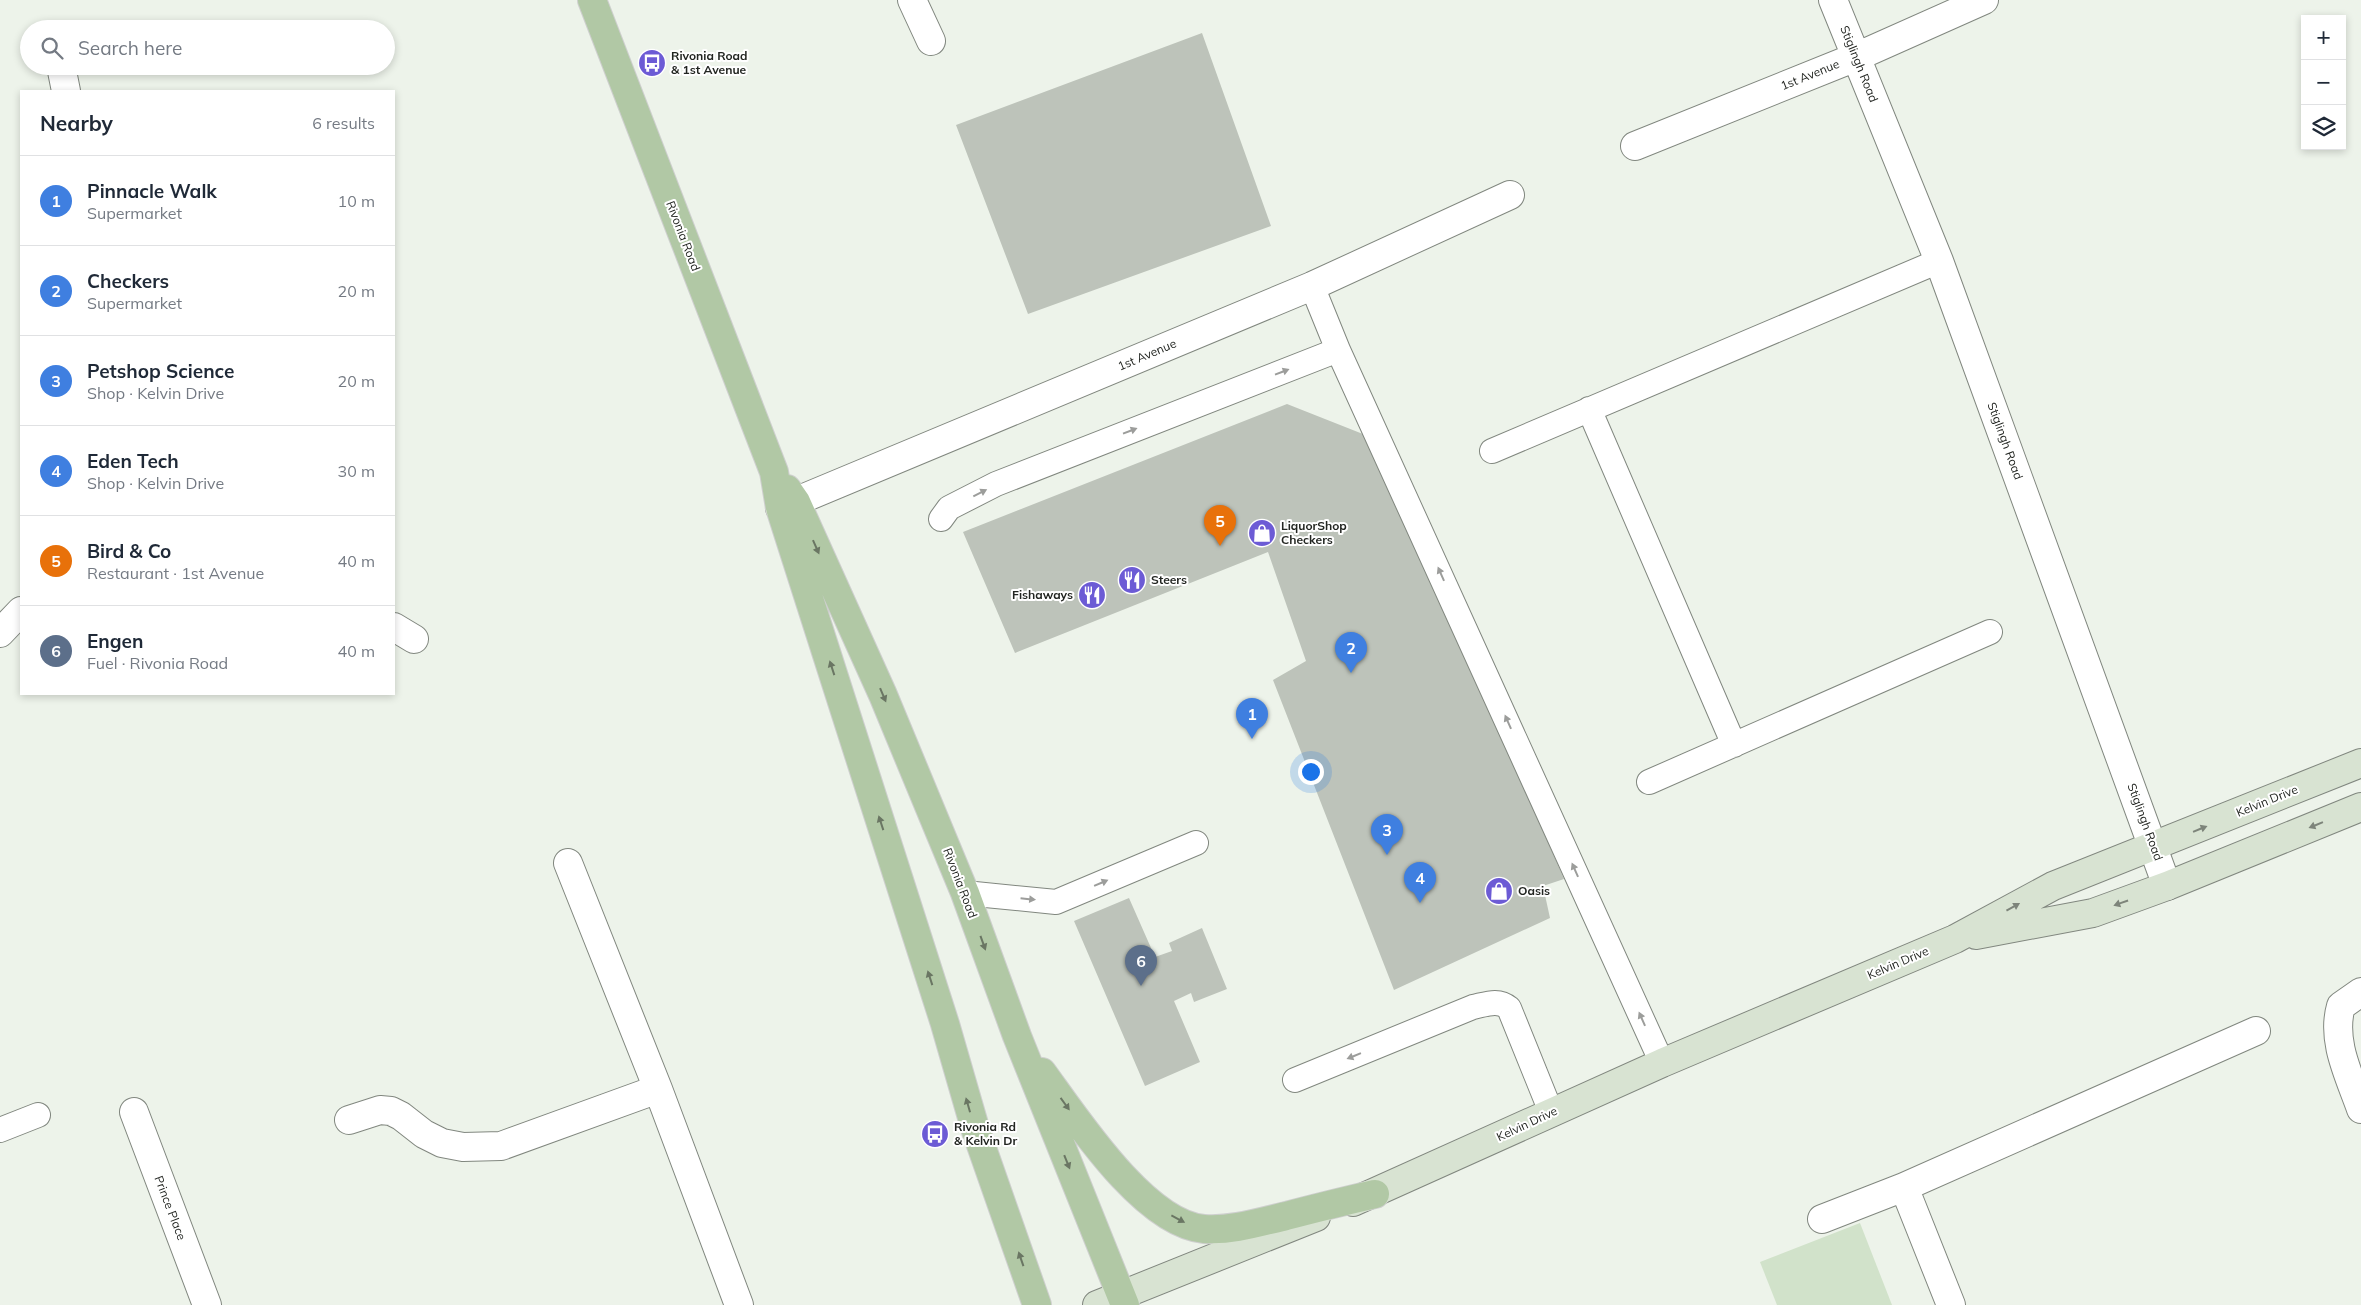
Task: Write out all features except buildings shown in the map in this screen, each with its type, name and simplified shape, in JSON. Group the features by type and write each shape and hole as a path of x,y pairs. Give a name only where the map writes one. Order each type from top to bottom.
{"main road":[{"name":"Rivonia Road","path":"592,0 774,472 788,505 884,695 965,893 1114,1302"},
{"name":"Rivonia Road","path":"788,505 975,1128 1037,1305"},
{"name":"Kelvin Drive","path":"1114,1302 1374,1194 1662,1063 1955,939 2053,886 2361,763"},
{"name":"Kelvin Drive","path":"1955,939 2093,913 2167,886 2361,807"},
{"path":"1017,1036 1105,1158 1153,1204 1179,1221 1204,1229 1243,1227 1374,1194"}],"street":[{"path":"912,0 930,41"},
{"name":"Stiglingh Road","path":"1833,0 1939,261 2167,886"},
{"name":"1st Avenue","path":"1635,146 1856,57 1984,0"},
{"path":"63,75 66,90"},
{"name":"1st Avenue","path":"788,505 1312,286 1510,195"},
{"path":"0,633 20,612"},
{"path":"568,863 658,1089 739,1305"},
{"path":"2361,992 2341,1006 2336,1021 2339,1045 2361,1109"},
{"path":"1822,1218 1904,1187 2256,1030"},
{"path":"349,1120 380,1110 391,1111 442,1144 463,1147 501,1146 658,1089"},
{"name":"Prince Place","path":"134,1112 207,1305"},
{"path":"1904,1187 1950,1305"}],"lane":[{"path":"1492,451 1939,261"},
{"path":"1312,286 1338,350 1350,370 1662,1063"},
{"path":"941,519 949,508 996,484 1338,350"},
{"path":"1590,409 1734,745"},
{"path":"1649,782 1990,632"},
{"path":"965,893 1056,902 1196,842"},
{"path":"1294,1080 1473,1007 1494,1002 1503,1003 1510,1008 1551,1112"},
{"path":"0,1130 38,1115"}],"green space":[{"path":"1860,1223 1892,1305 1777,1305 1760,1262"}],"place":[{"name":"Rivonia Road & 1st Avenue","path":"652,63"},
{"name":"LiquorShop Checkers","path":"1262,533"},
{"name":"Bird & Co","path":"1220,546"},
{"name":"Steers","path":"1132,580"},
{"name":"Fishaways","path":"1092,595"},
{"name":"Checkers","path":"1351,673"},
{"name":"Pinnacle Walk","path":"1252,739"},
{"name":"Petshop Science","path":"1387,855"},
{"name":"Oasis","path":"1499,891"},
{"name":"Eden Tech","path":"1420,903"},
{"name":"Engen","path":"1141,986"},
{"name":"Rivonia Rd & Kelvin Dr","path":"935,1134"}]}
